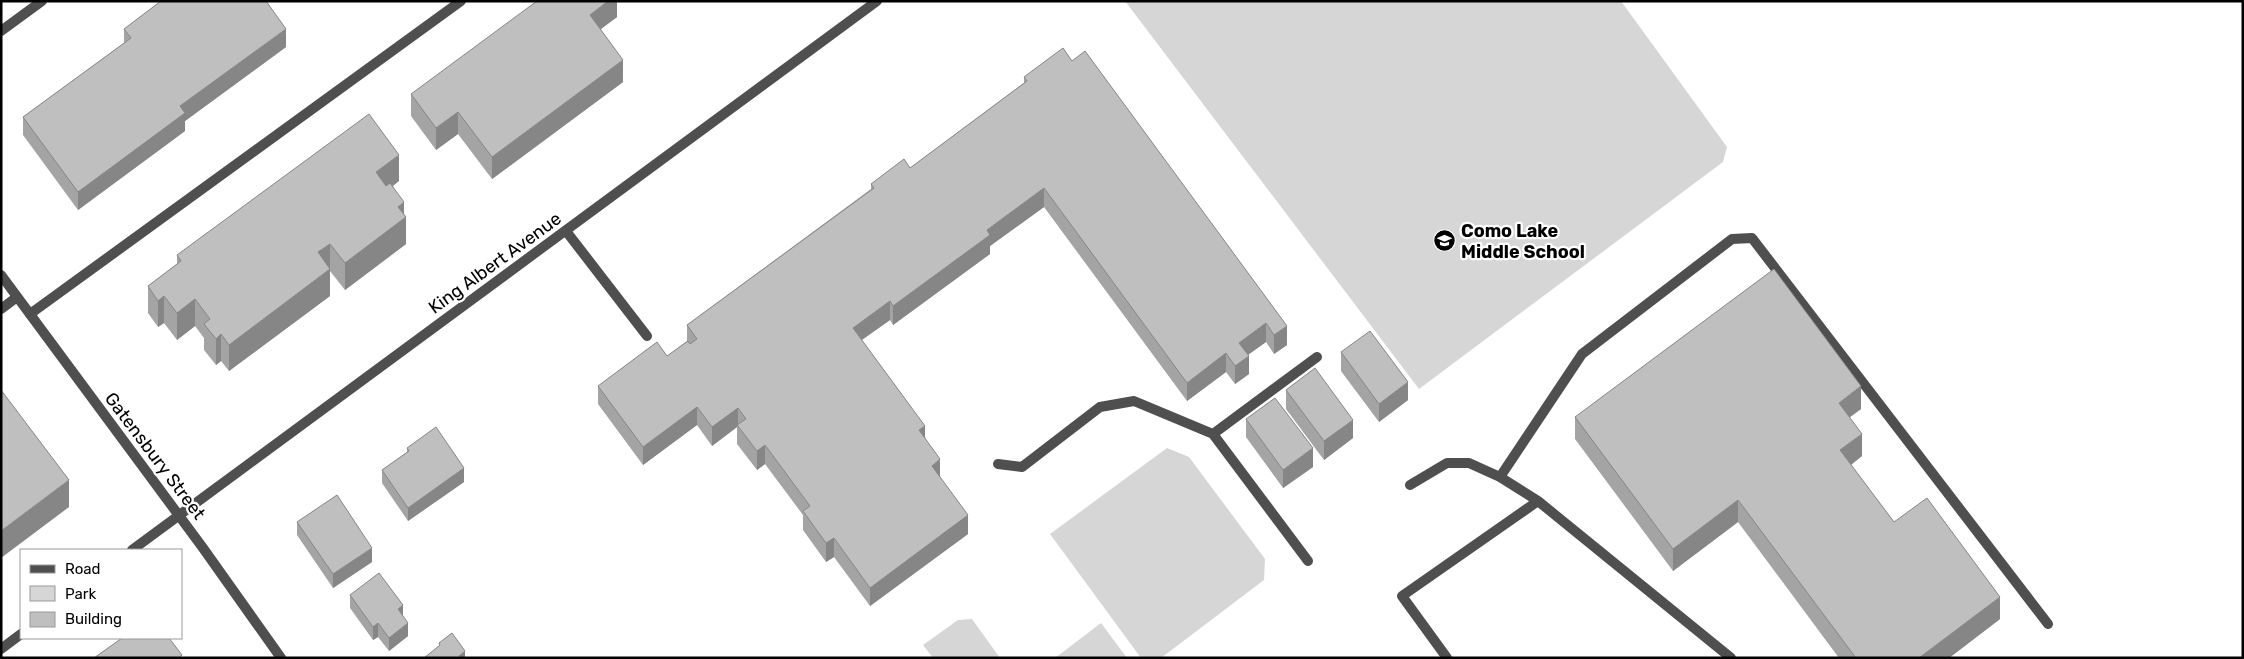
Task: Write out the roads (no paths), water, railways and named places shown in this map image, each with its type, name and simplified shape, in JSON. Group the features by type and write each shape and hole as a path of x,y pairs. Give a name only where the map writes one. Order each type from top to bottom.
{"street":[{"path":"1,31 42,1"},
{"path":"30,314 461,1"},
{"name":"King Albert Avenue","path":"133,549 877,1"},
{"path":"566,231 647,336"},
{"path":"1500,477 1582,354 1732,239 1752,238 2048,624"},
{"name":"Gatensbury Street","path":"1,275 281,658"},
{"path":"1,309 17,297"},
{"path":"1213,434 1317,357"},
{"path":"998,464 1022,467 1100,407 1134,401 1213,434 1308,561"},
{"path":"1410,485 1447,463 1469,463 1500,477 1538,501 1731,658"},
{"path":"1447,658 1402,596 1538,501"},
{"path":"1,649 20,635"}],"place":[{"name":"Como Lake Middle School","path":"1445,241"}]}
